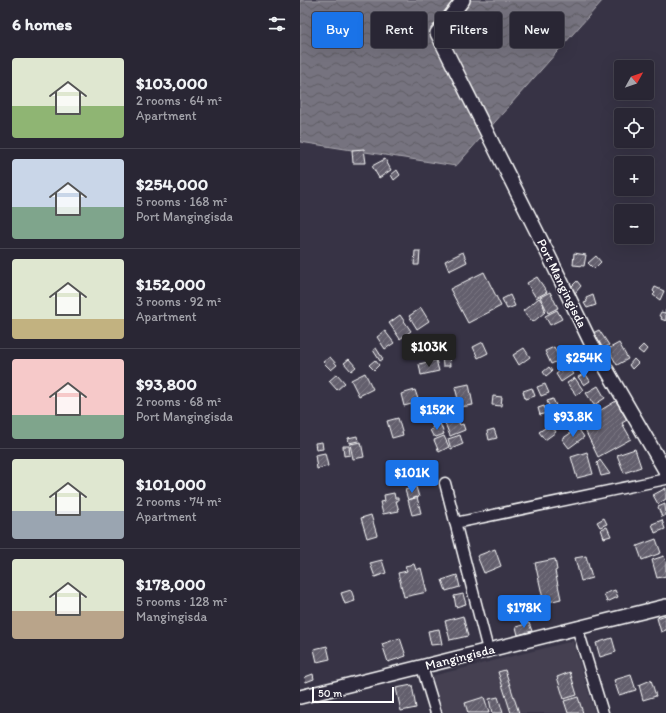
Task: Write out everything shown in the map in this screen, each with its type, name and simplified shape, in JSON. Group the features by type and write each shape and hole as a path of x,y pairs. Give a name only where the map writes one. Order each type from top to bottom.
{"street":[{"name":"Port Mangingisda","path":"462,0 437,33 547,252 590,342 666,472"},
{"path":"455,522 666,478"},
{"path":"445,483 488,650"},
{"name":"Mangingisda","path":"300,697 666,606"},
{"path":"577,627 603,713"},
{"path":"422,667 436,713"}],"shaded area":[{"path":"573,641 595,713 443,713 432,676"}],"water":[{"path":"300,0 603,0 564,44 564,12 510,12 510,48 560,48 456,166 300,142"}],"building":[{"path":"364,149 366,163 353,163 352,150"},
{"path":"385,159 391,170 379,178 372,166"},
{"path":"397,170 400,175 394,180 391,175"},
{"path":"415,251 420,251 419,265 414,265"},
{"path":"463,252 467,262 449,271 445,261"},
{"path":"574,253 586,255 584,266 573,265"},
{"path":"596,256 601,262 594,269 588,263"},
{"path":"484,272 501,306 468,323 450,289"},
{"path":"537,277 547,292 536,298 527,283"},
{"path":"577,281 581,286 575,293 570,288"},
{"path":"655,287 664,291 660,300 653,295 655,293 653,291"},
{"path":"550,292 558,308 548,313 540,297"},
{"path":"510,295 515,306 507,309 502,299"},
{"path":"593,295 596,305 587,308 584,303 587,302 586,298"},
{"path":"539,298 544,305 545,312 533,322 523,311"},
{"path":"421,308 429,321 417,329 409,316"},
{"path":"557,310 562,319 550,325 545,316"},
{"path":"666,310 666,321 661,319 662,317 659,316 661,312 665,313"},
{"path":"400,315 411,331 400,339 389,323"},
{"path":"599,330 609,345 603,349 593,333"},
{"path":"385,331 394,343 385,349 377,337"},
{"path":"483,342 488,353 478,358 473,347"},
{"path":"619,343 628,359 617,365 608,349"},
{"path":"643,345 647,349 643,354 638,350"},
{"path":"554,347 560,360 551,364 545,351"},
{"path":"376,348 383,359 380,361 373,350"},
{"path":"524,348 530,357 519,365 513,355"},
{"path":"449,355 450,366 443,366 442,356"},
{"path":"330,357 337,365 331,370 323,362"},
{"path":"349,359 356,367 351,371 344,363"},
{"path":"634,359 638,363 632,369 629,365"},
{"path":"375,360 379,365 374,370 369,365"},
{"path":"436,360 439,371 421,375 419,364"},
{"path":"567,366 573,374 561,382 556,374"},
{"path":"549,367 552,371 546,376 543,372"},
{"path":"365,373 373,389 359,396 351,380"},
{"path":"585,373 590,381 584,385 578,377"},
{"path":"337,374 345,383 337,390 329,381"},
{"path":"575,378 583,390 576,395 567,383"},
{"path":"469,384 473,405 460,407 455,387"},
{"path":"545,384 549,393 541,396 537,387"},
{"path":"598,386 605,398 594,405 586,393"},
{"path":"532,388 535,396 525,399 523,391"},
{"path":"415,390 419,402 404,406 401,394"},
{"path":"493,396 502,397 501,406 492,405"},
{"path":"553,399 557,408 551,411 547,401"},
{"path":"616,401 627,420 622,423 631,439 598,457 581,422"},
{"path":"544,406 546,413 540,415 538,408"},
{"path":"398,418 403,435 392,438 387,421"},
{"path":"457,418 460,425 463,424 465,430 450,436 445,423"},
{"path":"440,423 444,434 436,437 433,436 430,430 433,429 432,427"},
{"path":"551,424 556,432 545,440 539,432"},
{"path":"578,428 584,437 569,448 562,439"},
{"path":"494,429 497,438 489,440 487,431"},
{"path":"460,435 463,444 451,449 448,439"},
{"path":"357,436 358,441 349,443 348,438"},
{"path":"444,436 449,447 439,452 434,440"},
{"path":"322,442 323,449 316,450 315,443"},
{"path":"361,442 364,457 353,459 350,444"},
{"path":"343,446 349,446 350,455 344,456"},
{"path":"635,449 641,467 624,473 617,455"},
{"path":"587,452 593,474 577,478 571,457"},
{"path":"325,453 328,466 317,469 315,455"},
{"path":"600,460 610,474 601,476 597,463"},
{"path":"416,487 419,497 408,500 405,490"},
{"path":"666,488 666,499 658,504 653,495"},
{"path":"394,493 395,498 398,498 398,501 396,501 399,511 383,514 380,502 385,501 384,495"},
{"path":"417,497 421,513 412,515 408,500"},
{"path":"665,504 666,515 662,517 658,507"},
{"path":"371,515 377,535 367,538 361,518"},
{"path":"604,518 607,524 600,527 597,522"},
{"path":"662,520 665,529 655,533 652,524"},
{"path":"607,527 611,536 604,538 601,529"},
{"path":"656,539 661,553 642,560 637,546"},
{"path":"495,549 501,566 484,573 477,556"},
{"path":"586,556 592,578 581,581 575,558"},
{"path":"664,556 666,562 666,576 657,578 652,560"},
{"path":"555,559 557,570 555,571 561,599 544,603 535,563"},
{"path":"382,560 386,573 375,577 370,563"},
{"path":"414,564 416,570 421,568 427,592 404,597 398,573 407,571 405,566"},
{"path":"457,575 460,587 446,591 442,580"},
{"path":"351,590 355,601 345,604 341,593"},
{"path":"615,590 618,597 607,602 604,594"},
{"path":"463,594 466,604 456,607 454,596"},
{"path":"666,615 666,630 661,632 657,618"},
{"path":"463,616 468,636 450,640 445,621"},
{"path":"529,623 532,631 518,635 516,627"},
{"path":"439,629 442,644 431,645 428,631"},
{"path":"400,638 406,656 388,662 382,644"},
{"path":"612,638 616,652 600,657 596,643"},
{"path":"327,646 330,659 317,662 314,649"},
{"path":"505,670 519,713 511,713 498,672"},
{"path":"570,672 577,695 564,699 557,677"},
{"path":"313,674 314,679 306,682 305,677"},
{"path":"631,675 636,690 619,695 614,680"},
{"path":"651,680 656,696 643,700 639,685"},
{"path":"412,685 416,708 401,711 396,688"},
{"path":"484,697 489,713 468,713 465,703"},
{"path":"498,697 503,713 492,713 489,699"},
{"path":"578,697 583,713 568,713 564,701"}]}
